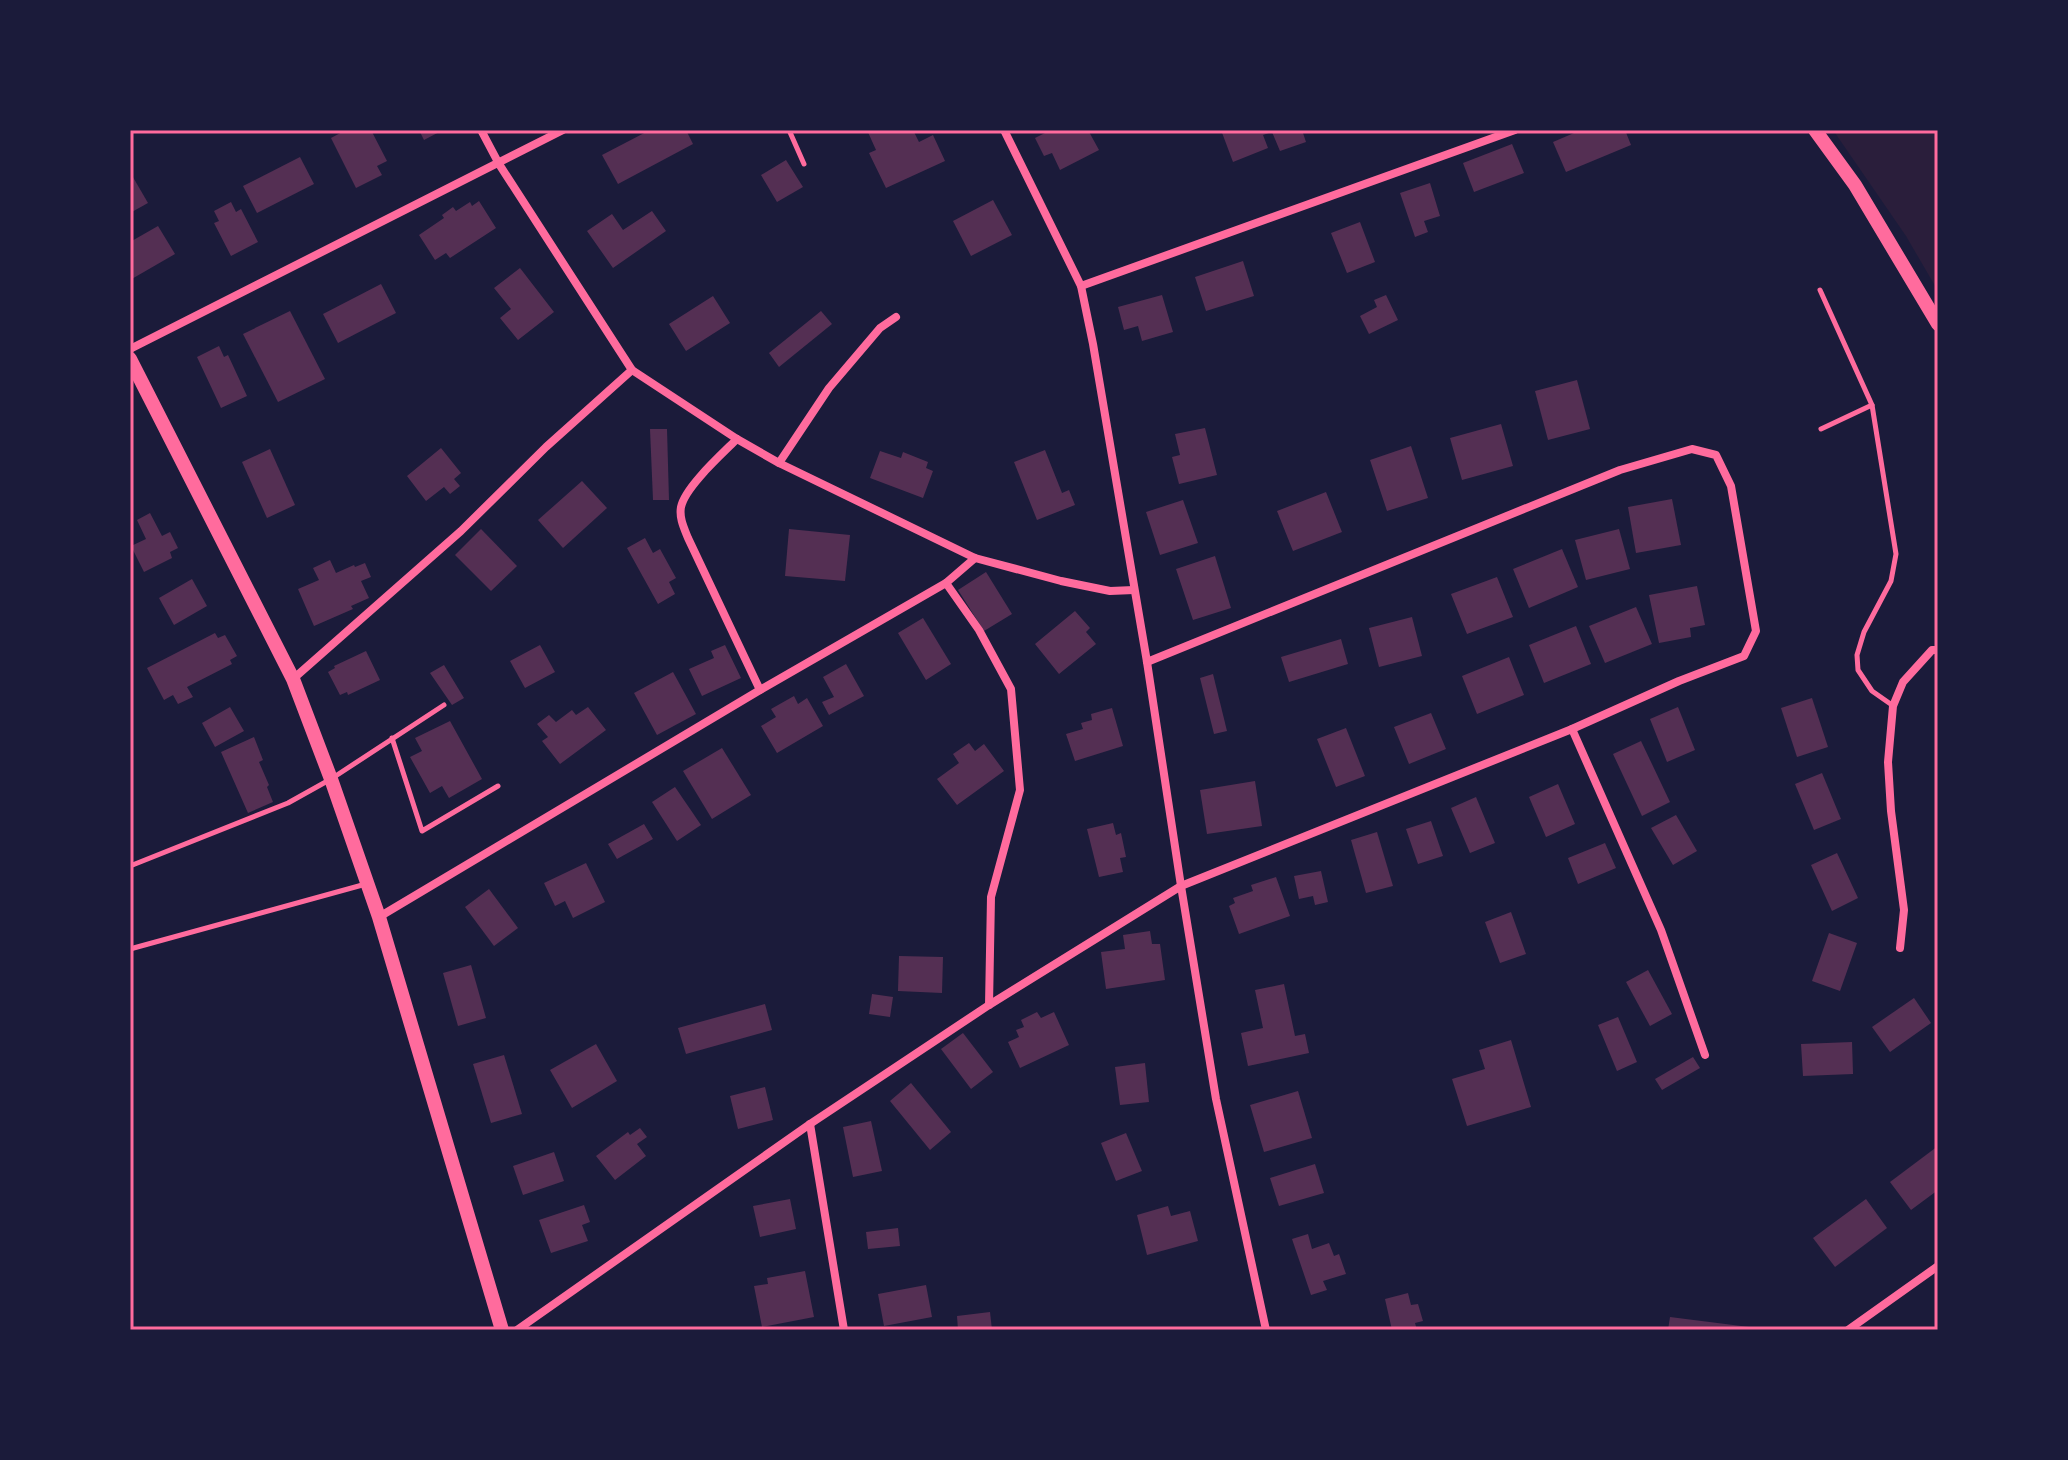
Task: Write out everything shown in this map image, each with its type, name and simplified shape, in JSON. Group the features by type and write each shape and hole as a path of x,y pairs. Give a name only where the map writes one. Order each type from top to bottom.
{"street":[{"path":"481,130 499,164 632,370 779,463 975,558 1110,591 1134,590"},
{"path":"130,349 563,130"},
{"path":"1004,130 1081,286 1147,662 1216,1099 1266,1330"},
{"path":"1081,286 1515,130"},
{"path":"1815,130 1855,185 1938,324"},
{"path":"779,463 829,388 880,328 896,317"},
{"path":"130,359 293,679 379,917 502,1330"},
{"path":"293,679 461,531 546,447 632,370"},
{"path":"737,439 710,465 683,500 682,525 760,690"},
{"path":"517,1330 810,1124 989,1005 1181,886 1572,729 1744,656 1756,631 1731,486 1716,455 1692,449 1620,470 1147,662"},
{"path":"379,917 946,583 975,558"},
{"path":"946,583 979,630 1011,689 1020,790 991,897 989,1005"},
{"path":"1900,948 1904,910 1888,762 1893,706 1903,682 1932,650 1938,650"},
{"path":"1572,729 1661,930 1705,1055"},
{"path":"810,1124 844,1330"},
{"path":"1848,1330 1938,1266"}],"lane":[{"path":"789,130 804,164"},
{"path":"1820,290 1872,405 1896,554 1891,581 1864,632 1857,655 1858,670 1872,691 1893,706"},
{"path":"1821,429 1872,405"},
{"path":"130,866 288,803 331,779 444,705"},
{"path":"392,738 422,831 498,786"},
{"path":"130,949 367,883"}],"shaded area":[{"path":"1833,130 1938,130 1938,291 1906,236"}],"building":[{"path":"346,130 371,130 387,161 377,166 382,175 356,188 331,138"},
{"path":"419,130 443,130 424,140"},
{"path":"650,130 686,130 693,144 618,184 602,155"},
{"path":"867,130 913,130 919,142 933,135 945,161 886,188 869,153 876,150"},
{"path":"1051,130 1088,130 1099,150 1060,170 1052,153 1044,156 1035,138"},
{"path":"1221,130 1302,130 1306,142 1280,151 1272,132 1263,135 1268,148 1233,162"},
{"path":"1581,130 1625,130 1631,145 1566,172 1553,142"},
{"path":"1512,144 1524,173 1474,192 1463,163"},
{"path":"300,157 314,184 257,213 243,186"},
{"path":"786,160 803,187 777,202 761,175"},
{"path":"130,172 148,203 130,213"},
{"path":"1430,183 1440,216 1424,221 1428,232 1415,237 1400,193"},
{"path":"993,200 1012,235 971,256 953,221"},
{"path":"479,201 496,228 450,258 446,253 435,260 419,235 444,218 442,215 453,207 456,211 470,202 472,206"},
{"path":"231,202 236,212 241,209 258,242 231,256 214,223 219,221 214,211"},
{"path":"652,211 666,231 613,268 587,231 612,214 623,230"},
{"path":"1360,222 1375,262 1347,273 1331,233"},
{"path":"158,226 175,254 130,280 130,242"},
{"path":"1243,261 1254,296 1206,311 1195,277"},
{"path":"520,268 554,312 518,340 500,318 511,309 494,288"},
{"path":"381,284 396,313 338,343 323,314"},
{"path":"1162,295 1173,332 1142,341 1138,326 1124,330 1118,307"},
{"path":"1386,295 1398,320 1369,334 1360,316 1377,307 1374,300"},
{"path":"713,296 730,323 686,351 669,324"},
{"path":"290,311 325,379 278,402 243,334"},
{"path":"821,311 832,324 779,367 769,353"},
{"path":"219,346 224,357 228,355 247,396 221,408 197,357"},
{"path":"1577,380 1590,429 1548,440 1535,391"},
{"path":"1501,424 1513,466 1462,480 1450,438"},
{"path":"1205,428 1217,475 1179,484 1172,457 1180,455 1175,434"},
{"path":"650,429 667,429 669,500 653,500"},
{"path":"1411,446 1428,498 1387,511 1370,460"},
{"path":"441,448 461,473 454,479 460,486 450,494 444,487 426,501 407,476"},
{"path":"270,449 295,505 267,518 242,462"},
{"path":"1045,450 1062,493 1069,490 1075,505 1037,520 1014,462"},
{"path":"880,451 901,458 903,452 928,462 926,468 933,471 923,498 870,478"},
{"path":"582,481 607,508 563,548 538,520"},
{"path":"1326,492 1342,532 1293,551 1277,511"},
{"path":"1672,499 1681,545 1636,553 1628,507"},
{"path":"1183,500 1198,543 1160,555 1146,512"},
{"path":"150,513 162,536 170,532 178,548 170,552 172,558 144,572 131,546 146,539 137,520"},
{"path":"481,529 517,566 491,591 455,555"},
{"path":"789,529 850,535 845,581 785,576"},
{"path":"1619,529 1630,569 1586,580 1575,540"},
{"path":"645,538 653,553 660,549 676,578 669,582 675,594 658,604 627,548"},
{"path":"1562,549 1578,587 1529,608 1513,569"},
{"path":"1215,556 1231,608 1193,620 1176,569"},
{"path":"330,560 336,573 365,563 371,577 361,581 369,598 351,606 353,609 314,626 298,589 319,580 313,568"},
{"path":"986,572 1012,614 984,631 958,590"},
{"path":"1497,577 1513,617 1467,634 1451,594"},
{"path":"192,579 207,606 174,625 159,598"},
{"path":"1697,586 1705,625 1690,628 1691,637 1659,643 1649,595"},
{"path":"1636,607 1652,644 1605,663 1589,626"},
{"path":"1075,611 1090,628 1086,632 1096,644 1059,674 1035,644"},
{"path":"1412,617 1422,656 1379,667 1369,628"},
{"path":"923,618 951,664 926,680 898,633"},
{"path":"1576,626 1591,664 1544,683 1529,645"},
{"path":"215,633 218,638 225,635 237,656 230,660 232,664 187,687 193,697 178,704 173,695 164,700 147,668"},
{"path":"1341,639 1348,664 1289,682 1281,657"},
{"path":"540,645 555,672 525,688 510,661"},
{"path":"725,645 741,678 702,696 689,669 714,658 711,651"},
{"path":"366,651 380,680 348,695 347,692 340,695 328,672"},
{"path":"1509,657 1524,695 1477,714 1462,676"},
{"path":"846,664 864,696 829,715 822,702 834,697 823,677"},
{"path":"444,665 464,698 452,705 430,673"},
{"path":"673,672 696,714 657,735 634,693"},
{"path":"1213,674 1227,731 1214,734 1200,678"},
{"path":"794,696 798,704 807,698 823,726 777,753 761,726 776,717 771,709"},
{"path":"1812,698 1828,747 1797,757 1781,708"},
{"path":"230,707 244,731 215,747 202,723"},
{"path":"588,707 606,730 560,764 542,741 548,737 537,724 549,715 556,722 572,710 576,715"},
{"path":"1678,707 1695,750 1667,762 1650,719"},
{"path":"1112,708 1123,746 1075,761 1066,734 1083,729 1081,723 1092,720 1091,714"},
{"path":"1431,713 1446,749 1409,764 1394,727"},
{"path":"450,721 482,779 449,798 442,786 430,793 410,757 422,751 415,738"},
{"path":"1346,728 1365,776 1336,787 1317,739"},
{"path":"254,737 273,802 248,813 221,752"},
{"path":"1641,741 1670,802 1642,816 1613,754"},
{"path":"969,743 975,751 984,744 1004,771 957,805 937,779 959,763 953,754"},
{"path":"722,748 751,795 712,819 683,771"},
{"path":"1822,773 1841,819 1814,830 1795,784"},
{"path":"1255,781 1262,826 1207,834 1200,790"},
{"path":"1558,784 1575,824 1546,837 1529,797"},
{"path":"675,787 701,825 677,841 652,802"},
{"path":"1476,797 1495,843 1470,853 1451,808"},
{"path":"1676,815 1697,851 1673,865 1651,828"},
{"path":"1431,821 1443,856 1418,864 1406,829"},
{"path":"1113,823 1116,835 1121,833 1126,857 1120,858 1123,872 1099,877 1087,829"},
{"path":"644,824 653,839 617,859 608,844"},
{"path":"1377,832 1393,886 1366,893 1351,840"},
{"path":"1605,843 1616,868 1578,884 1568,858"},
{"path":"1837,853 1858,898 1832,911 1811,865"},
{"path":"586,863 605,902 573,918 565,901 555,906 544,883"},
{"path":"1321,871 1328,902 1315,905 1313,896 1299,899 1294,876"},
{"path":"1276,877 1290,916 1239,934 1229,906 1235,903 1233,898 1253,891 1251,885"},
{"path":"489,889 518,928 494,946 465,907"},
{"path":"1511,912 1526,954 1500,963 1485,922"},
{"path":"1150,931 1152,944 1160,944 1165,980 1106,989 1101,952 1125,949 1123,935"},
{"path":"1829,933 1857,943 1840,991 1812,981"},
{"path":"899,956 943,957 942,993 898,991"},
{"path":"471,965 486,1018 458,1026 443,973"},
{"path":"1648,970 1672,1014 1650,1026 1626,982"},
{"path":"1284,984 1295,1036 1305,1034 1309,1053 1248,1066 1241,1033 1263,1028 1255,990"},
{"path":"872,994 893,997 890,1017 869,1014"},
{"path":"1914,998 1931,1023 1890,1052 1872,1027"},
{"path":"765,1004 772,1030 686,1054 678,1028"},
{"path":"1037,1012 1041,1018 1054,1012 1069,1045 1020,1068 1008,1042 1019,1037 1016,1030 1024,1027 1021,1020"},
{"path":"1618,1017 1637,1062 1617,1071 1598,1025"},
{"path":"963,1033 993,1072 971,1089 941,1049"},
{"path":"1511,1040 1531,1107 1467,1126 1452,1079 1485,1069 1479,1050"},
{"path":"1852,1042 1853,1074 1803,1076 1801,1044"},
{"path":"596,1044 617,1081 572,1108 550,1070"},
{"path":"504,1055 522,1114 491,1123 473,1064"},
{"path":"1693,1057 1700,1068 1662,1090 1655,1079"},
{"path":"1145,1063 1149,1102 1120,1105 1115,1067"},
{"path":"911,1083 951,1132 930,1150 890,1101"},
{"path":"765,1087 773,1120 738,1129 730,1096"},
{"path":"1298,1091 1312,1138 1264,1152 1250,1105"},
{"path":"871,1121 882,1171 853,1177 843,1127"},
{"path":"640,1128 647,1137 637,1144 646,1156 615,1180 596,1156 628,1132 630,1135"},
{"path":"1126,1133 1142,1171 1116,1181 1101,1143"},
{"path":"1938,1146 1938,1190 1911,1210 1890,1182"},
{"path":"554,1152 564,1181 523,1195 513,1166"},
{"path":"1315,1164 1324,1193 1279,1206 1270,1178"},
{"path":"790,1199 796,1229 760,1237 753,1206"},
{"path":"1866,1199 1887,1228 1835,1267 1813,1238"},
{"path":"584,1205 590,1222 582,1225 588,1241 551,1253 539,1220"},
{"path":"1168,1206 1171,1216 1190,1211 1198,1241 1147,1255 1137,1215"},
{"path":"898,1228 900,1246 868,1249 866,1232"},
{"path":"1308,1234 1312,1249 1329,1243 1334,1256 1339,1254 1346,1274 1323,1281 1327,1290 1311,1295 1292,1239"},
{"path":"805,1271 814,1317 762,1327 754,1286 768,1284 767,1278"},
{"path":"926,1285 932,1317 884,1326 878,1294"},
{"path":"1408,1293 1411,1305 1418,1304 1423,1321 1415,1323 1417,1330 1392,1330 1385,1299"},
{"path":"990,1312 992,1330 958,1330 957,1316"},
{"path":"1670,1317 1749,1327 1748,1330 1668,1330"}]}
